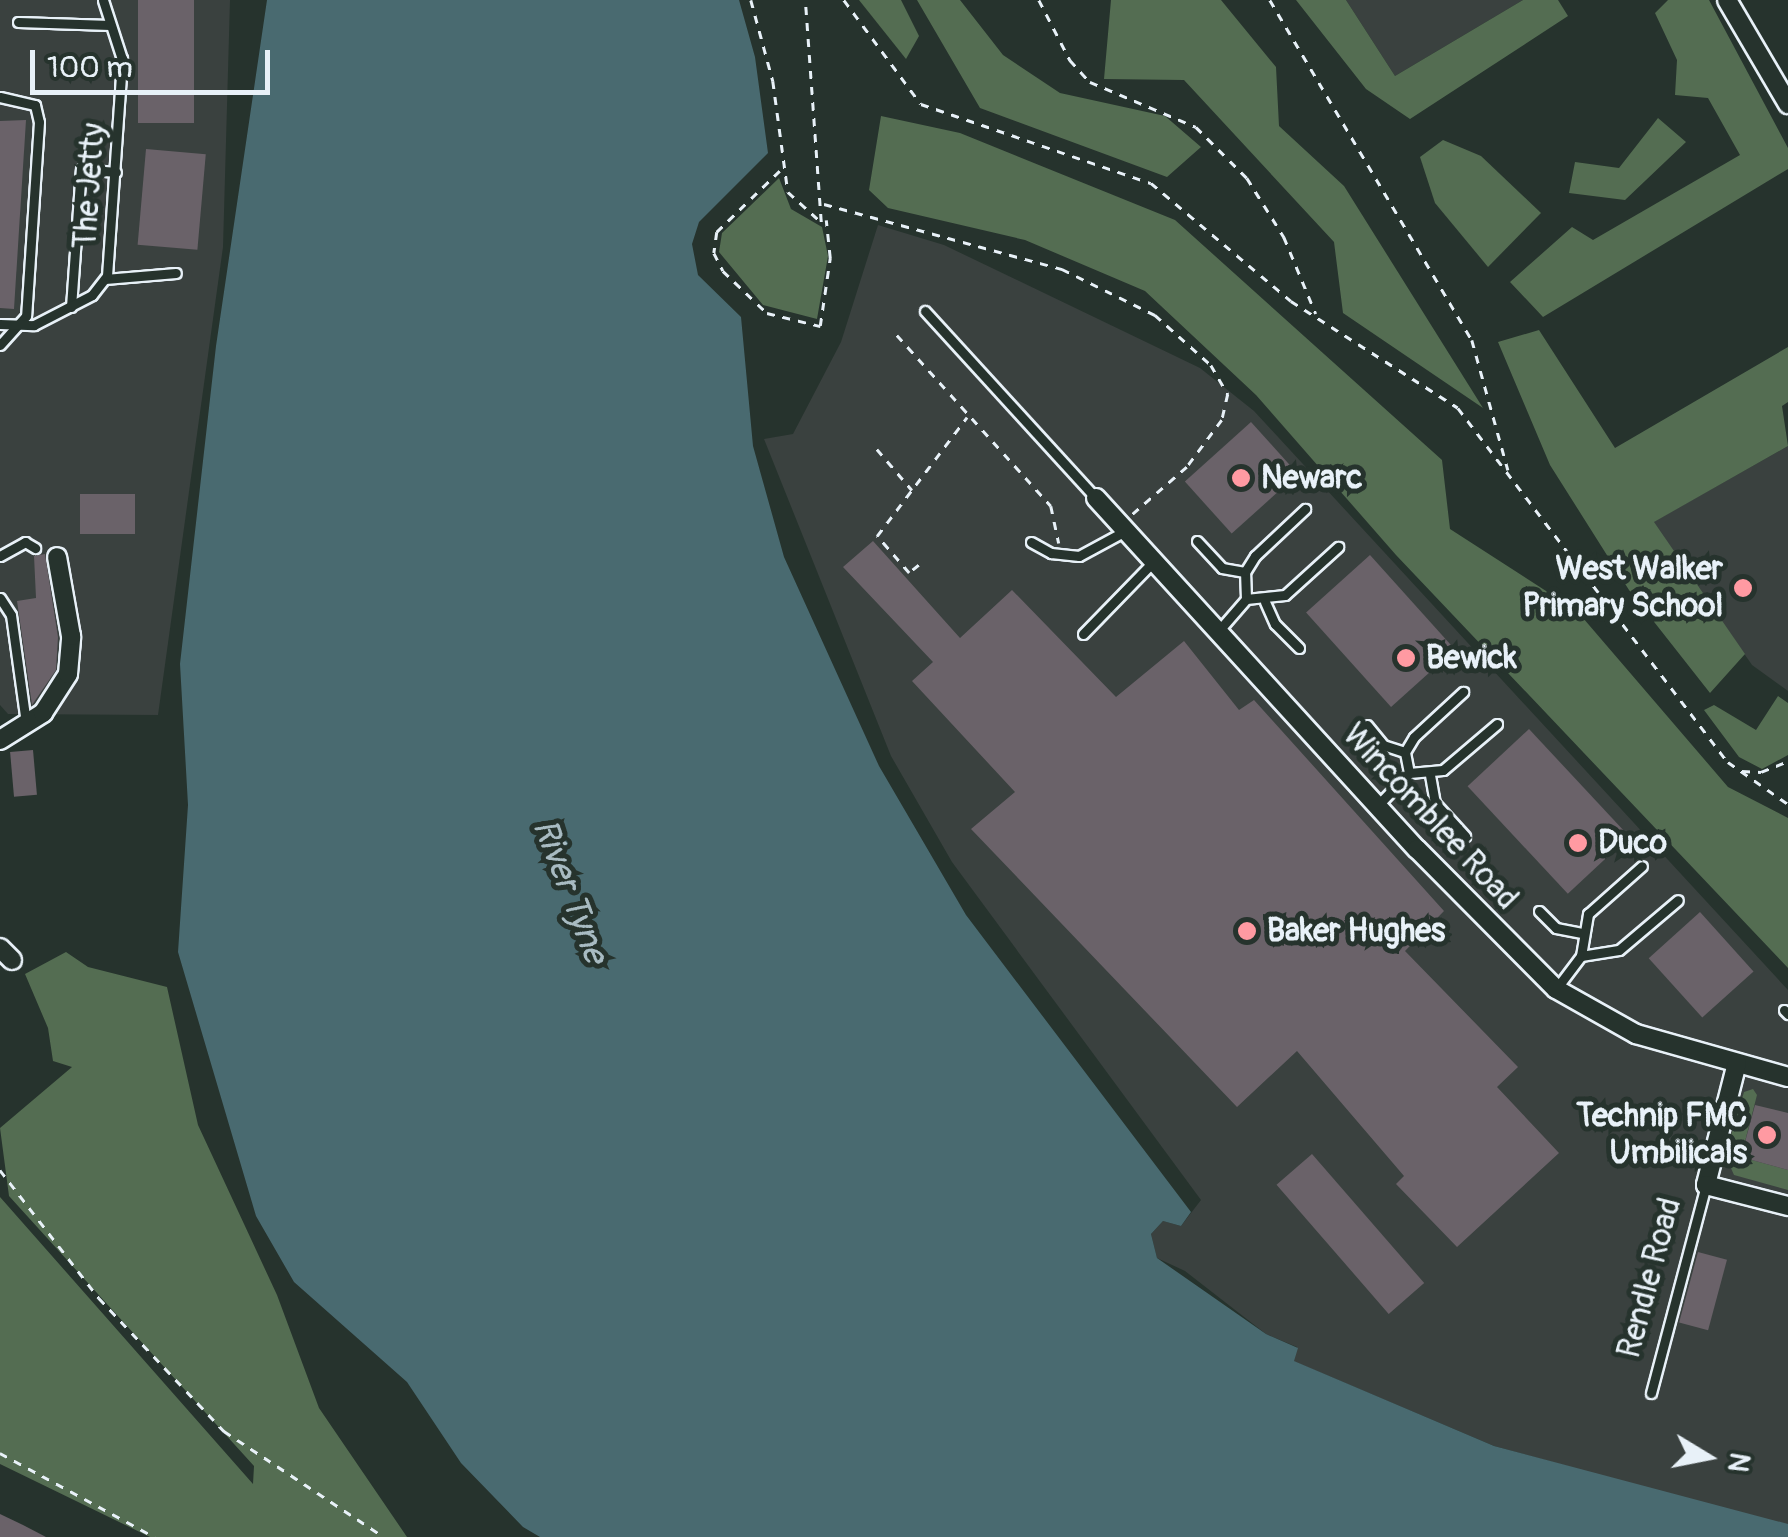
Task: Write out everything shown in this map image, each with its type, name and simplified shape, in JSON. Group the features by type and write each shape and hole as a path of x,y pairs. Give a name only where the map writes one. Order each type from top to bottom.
{"street":[{"path":"1727,0 1788,104"},
{"name":"Wincomblee Road","path":"1096,498 1221,628 1378,806 1556,989 1614,1025 1788,1077"},
{"path":"0,740 52,704 68,674 71,636 57,557"},
{"name":"Rendle Road","path":"1706,1185 1737,1063"},
{"path":"1706,1185 1788,1206"}],"lane":[{"name":"The Jetty","path":"20,326 72,308 105,279 122,59 102,0"},
{"path":"18,22 110,25"},
{"path":"0,98 34,105 40,122 28,302 20,326 0,345"},
{"path":"72,308 81,170 116,172"},
{"path":"105,279 176,272"},
{"path":"925,312 1096,498"},
{"path":"0,324 20,326"},
{"path":"1221,628 1246,598 1245,572 1306,509"},
{"path":"1031,542 1058,555 1092,553 1123,528"},
{"path":"1197,541 1222,568 1245,572"},
{"path":"0,556 25,542 34,548"},
{"path":"1246,598 1265,602 1285,596 1338,547"},
{"path":"1083,634 1154,561"},
{"path":"0,598 10,614 26,724"},
{"path":"1265,602 1275,624 1299,648"},
{"path":"1406,752 1463,692"},
{"path":"1378,806 1409,773 1430,774 1496,724"},
{"path":"1367,725 1383,745 1406,752"},
{"path":"1406,752 1409,773"},
{"path":"1430,774 1435,803 1465,836"},
{"path":"1556,989 1581,956 1581,934 1588,914 1642,866"},
{"path":"1581,956 1619,950 1678,900"},
{"path":"1539,911 1556,928 1581,934"},
{"name":"Rendle Road","path":"1652,1393 1706,1185"}],"path":[{"path":"751,0 773,81 781,170 797,207 818,222 825,218"},
{"path":"781,170 717,232 714,253 723,271 767,313 820,326 830,258 806,0"},
{"path":"844,0 921,104 1152,183 1318,318 1458,408 1740,770 1788,804"},
{"path":"1039,0 1070,60 1090,82 1196,127 1247,178 1284,237 1318,318"},
{"path":"1270,0 1472,340 1508,471"},
{"path":"824,204 874,212 1062,269 1138,304 1212,365 1228,394 1222,420 1187,467 1123,528"},
{"path":"898,336 1051,506 1059,526 1058,555"},
{"path":"918,565 909,572 877,536 968,416"},
{"path":"878,449 912,490"},
{"path":"1740,770 1760,772 1788,761"},
{"path":"0,1170 98,1298 224,1431 384,1537"},
{"path":"0,1453 155,1537"}],"shaded area":[{"path":"0,0 230,0 223,247 158,715 8,714 0,705"},
{"path":"1346,0 1523,0 1395,76"},
{"path":"878,225 944,245 1200,368 1254,411 1788,990 1788,1527 1494,1446 1293,1361 1297,1347 1266,1334 1185,1271 1157,1258 1151,1234 1163,1221 1181,1226 1201,1200 952,862 891,756 764,439 793,434 841,342"},
{"name":"West Walker Primary School","path":"1788,446 1788,691 1752,665 1653,522"}],"green space":[{"path":"859,0 901,0 919,36 906,59"},
{"path":"917,0 960,0 1003,55 1060,93 1165,116 1201,147 1167,177 980,108"},
{"path":"1111,0 1221,0 1276,67 1279,126 1344,186 1483,408 1343,313 1334,242 1184,80 1104,79"},
{"path":"1296,0 1346,0 1395,76 1523,0 1558,0 1568,16 1410,119 1366,89"},
{"path":"1668,0 1709,0 1788,148 1788,169 1543,317 1510,282 1572,227 1593,240 1740,155 1708,98 1675,95 1677,60 1655,13"},
{"path":"881,116 960,133 1175,220 1442,460 1450,529 1577,611 1728,787 1788,818 1788,968 1396,555 1256,395 1145,291 1025,240 888,208 869,190"},
{"path":"1658,118 1686,142 1625,200 1569,193 1575,162 1619,168"},
{"path":"1443,140 1481,156 1541,213 1488,267 1435,203 1420,157"},
{"path":"779,178 791,209 822,227 828,256 817,319 763,305 719,252 722,233"},
{"path":"1539,330 1615,448 1788,347 1788,402 1782,406 1788,446 1654,522 1745,654 1710,693 1629,590 1550,465 1498,342"},
{"path":"1778,696 1788,703 1788,755 1762,769 1739,757 1704,710 1714,705 1756,730"},
{"path":"66,952 88,967 167,987 198,1125 277,1295 319,1408 407,1537 150,1537 0,1464 0,1197 253,1484 254,1466 9,1196 0,1128 72,1067 53,1061 48,1028 25,974"},
{"path":"1753,1089 1757,1095 1741,1157 1788,1170 1788,1190 1734,1175 1730,1166 1726,1152 1744,1092"}],"water":[{"name":"River Tyne","path":"267,0 739,0 755,57 768,153 699,222 692,244 698,275 741,317 753,446 784,557 879,766 966,915 1191,1212 1181,1226 1163,1221 1151,1234 1157,1258 1266,1334 1298,1348 1294,1361 1494,1446 1788,1524 1788,1537 540,1537 523,1527 461,1463 407,1382 294,1282 256,1216 178,952 188,805 180,664 216,346"}],"building":[{"path":"138,0 194,0 194,123 138,123"},
{"path":"26,120 14,309 0,308 0,121"},
{"path":"146,149 206,154 197,250 138,245"},
{"name":"Newarc","path":"1251,422 1298,474 1232,534 1185,482"},
{"path":"80,494 135,494 135,534 80,534"},
{"name":"Baker Hughes","path":"873,541 960,638 1012,590 1116,697 1184,641 1239,710 1254,700 1444,911 1405,951 1518,1067 1497,1087 1559,1153 1457,1247 1396,1184 1404,1176 1297,1051 1237,1107 971,829 1015,792 912,681 933,662 843,567"},
{"path":"45,554 58,637 56,670 32,705 17,601 36,598 34,556"},
{"path":"1370,555 1455,649 1391,707 1306,613"},
{"path":"1529,729 1629,837 1568,894 1468,786"},
{"path":"33,750 37,795 14,797 10,752"},
{"path":"1700,912 1754,971 1702,1018 1649,958"},
{"name":"Technip FMC Umbilicals","path":"1755,1105 1788,1113 1788,1170 1741,1157"},
{"path":"1312,1154 1424,1283 1389,1314 1277,1185"},
{"path":"1698,1252 1727,1260 1708,1330 1679,1323"},
{"path":"0,1514 23,1525 46,1537 0,1537"}],"place":[{"name":"Newarc","path":"1241,478"},
{"name":"West Walker Primary School","path":"1743,588"},
{"name":"Bewick","path":"1406,658"},
{"name":"Duco","path":"1578,843"},
{"name":"Baker Hughes","path":"1247,931"},
{"name":"Technip FMC Umbilicals","path":"1767,1135"}]}
